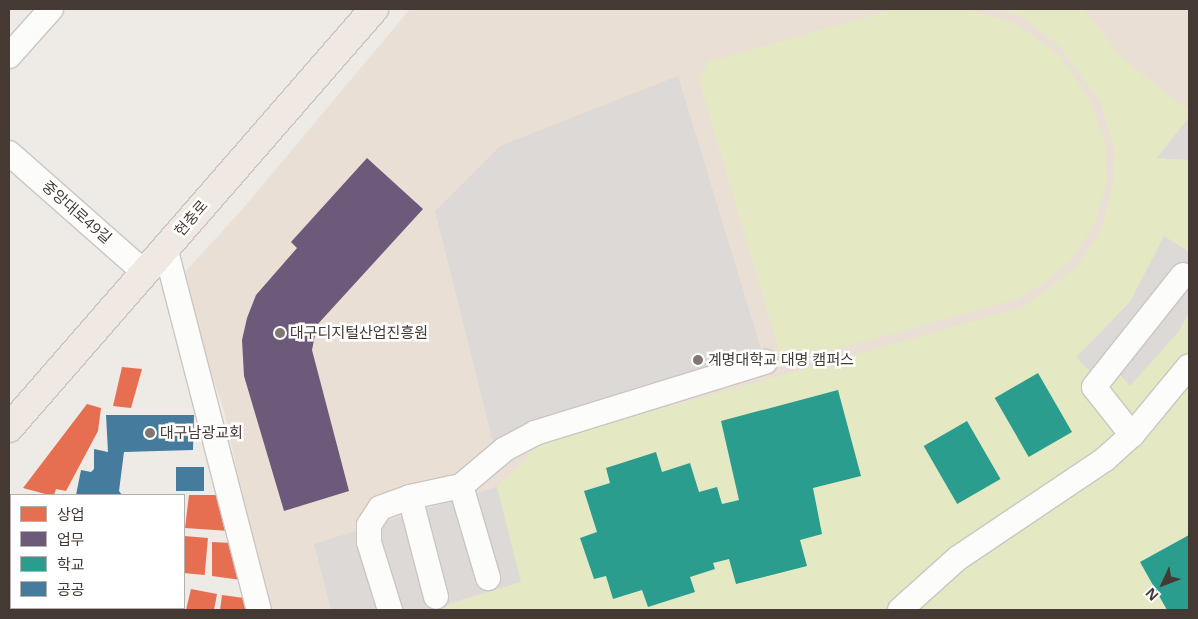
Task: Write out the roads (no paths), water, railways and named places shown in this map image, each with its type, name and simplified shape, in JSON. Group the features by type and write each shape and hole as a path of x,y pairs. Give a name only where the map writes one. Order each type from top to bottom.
{"main road":[{"name":"현충로","path":"9,428 144,272 363,12"}],"street":[{"path":"9,56 51,9"},
{"name":"중앙대로49길","path":"9,153 144,272"},
{"path":"165,247 259,610"},
{"path":"1132,435 1094,387 1183,275"},
{"path":"390,610 369,542 369,526 380,508 410,497 461,486 505,449 535,433 765,362"},
{"path":"900,610 958,558 1104,460 1132,435 1189,366"},
{"path":"461,486 488,578"},
{"path":"410,497 436,597"}],"place":[{"name":"대구디지털산업진흥원","path":"280,333"},
{"name":"계명대학교 대명 캠퍼스","path":"698,360"},
{"name":"대구남광교회","path":"150,433"}]}
